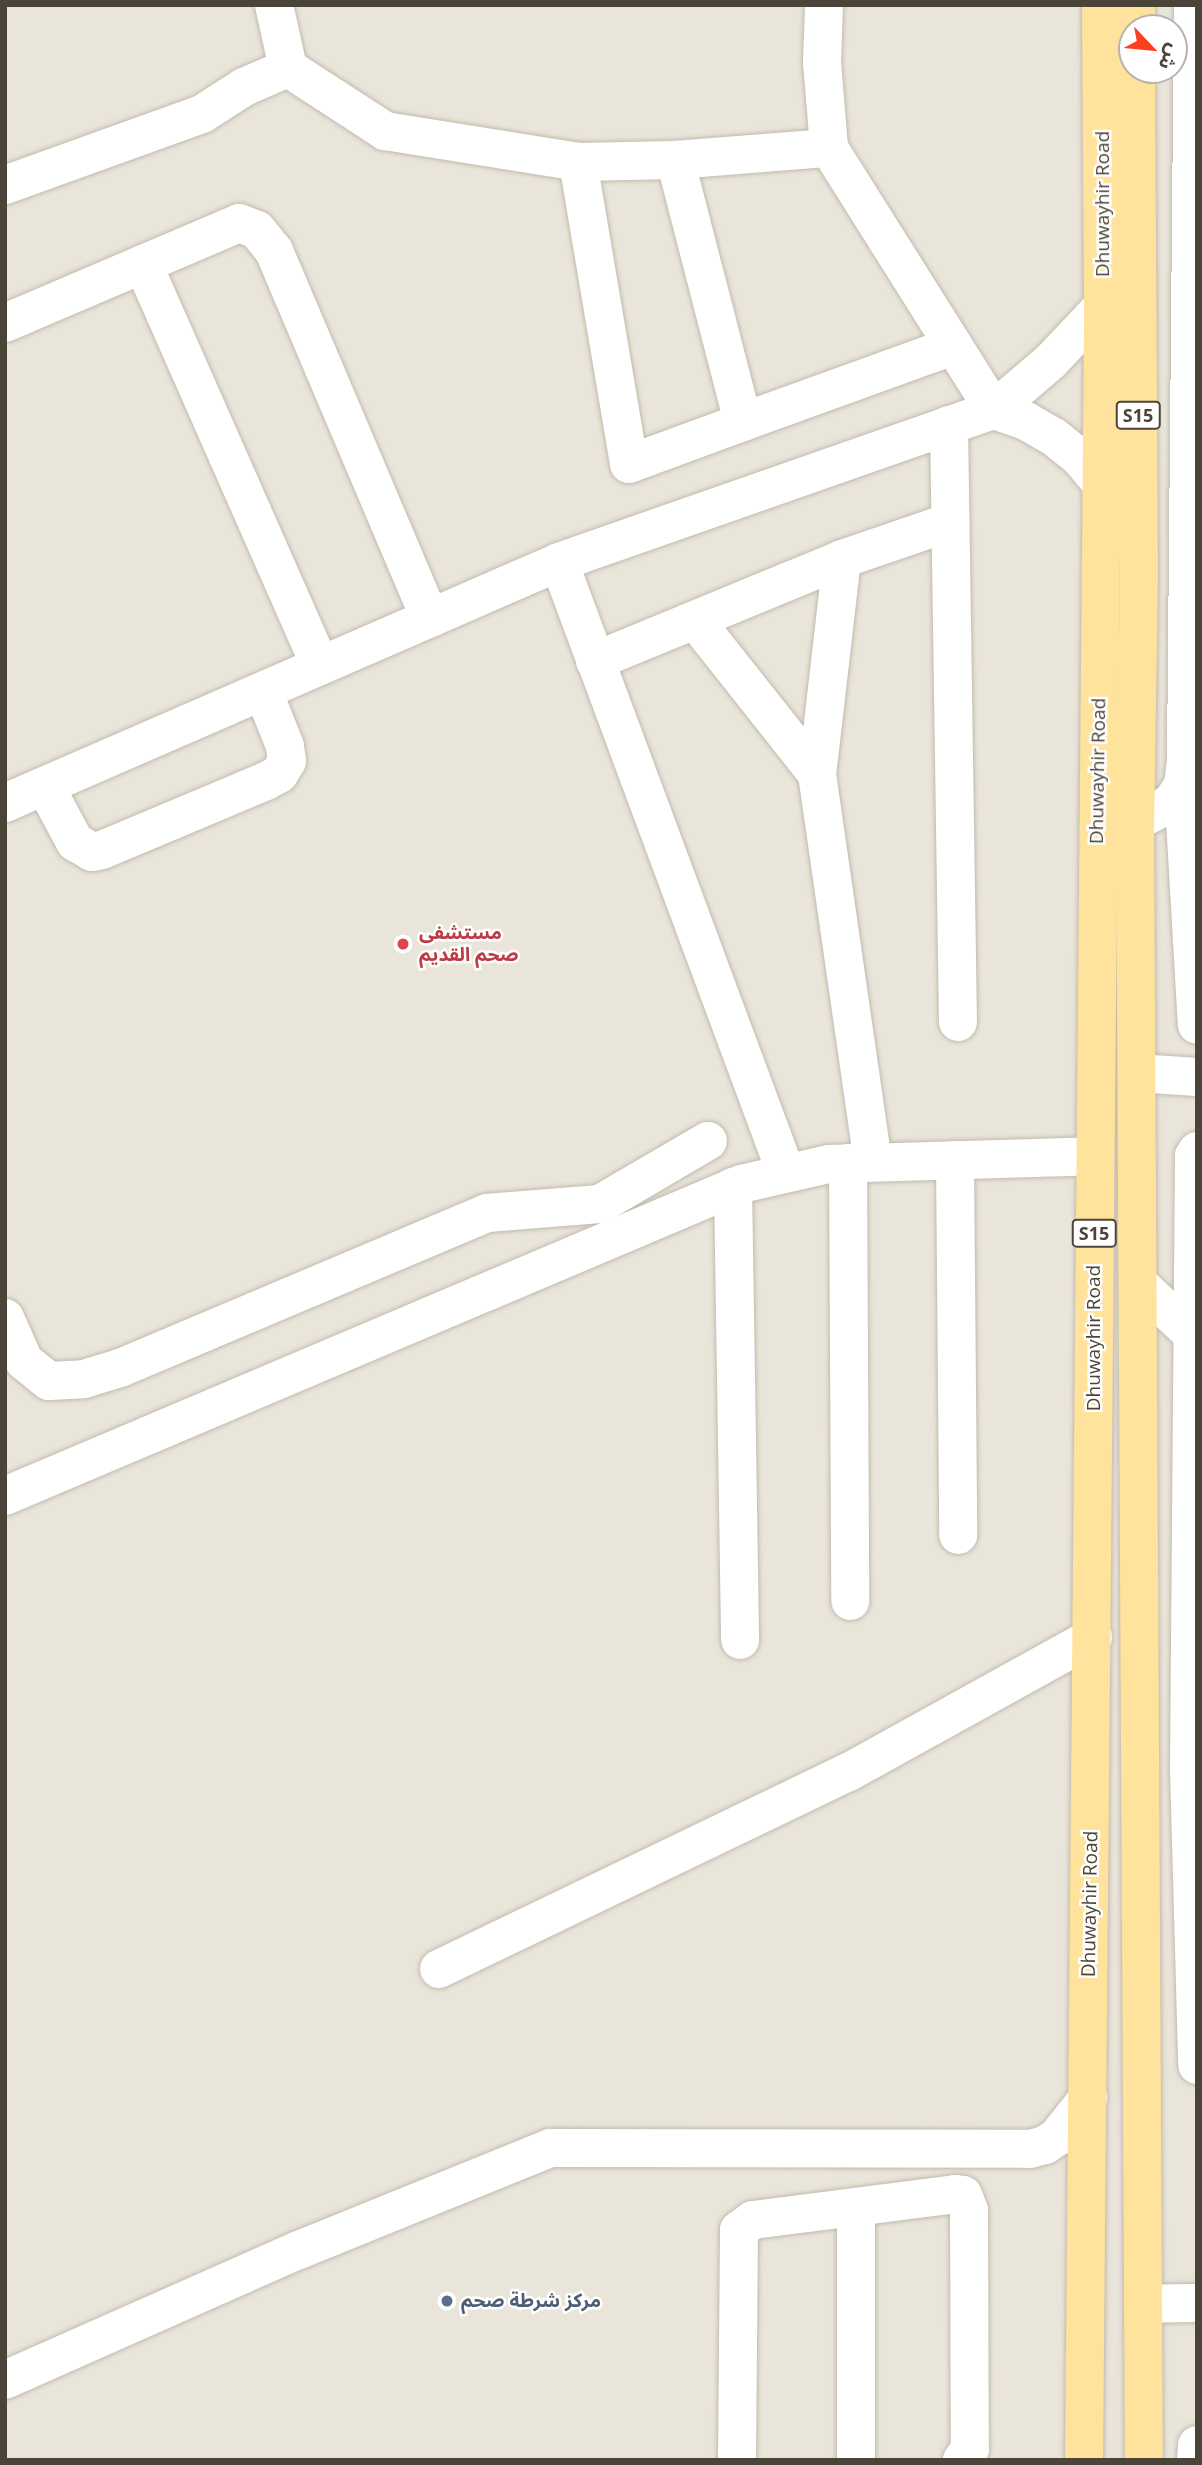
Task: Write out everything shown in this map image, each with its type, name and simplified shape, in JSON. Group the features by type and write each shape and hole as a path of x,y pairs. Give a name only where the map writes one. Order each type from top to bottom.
{"main road":[{"name":"Dhuwayhir Road","path":"1084,2460 1103,306 1101,5"},
{"name":"Dhuwayhir Road","path":"1136,84 1139,577 1135,822 1144,2460"}],"street":[{"path":"274,5 288,68 385,131 578,162 675,160 829,148"},
{"path":"824,5 822,62 829,148 994,410 1026,421 1054,437 1080,458 1101,483"},
{"path":"1193,5 1184,785 1197,1025"},
{"path":"5,185 202,114 244,87 288,68"},
{"path":"675,160 743,422"},
{"path":"578,162 629,464 953,346"},
{"path":"5,323 239,222 257,230 274,251 430,618"},
{"path":"143,264 320,666"},
{"path":"18,805 263,691 559,562 994,410 1051,361 1103,306"},
{"path":"949,425 957,1021"},
{"path":"595,661 842,559 950,522"},
{"path":"842,559 817,774 861,1163 850,1601"},
{"path":"559,562 786,1173"},
{"path":"695,620 817,774"},
{"path":"18,805 92,852 103,850 266,781 279,774 286,761 285,746 263,691"},
{"path":"1135,822 1171,803 1184,785"},
{"path":"1137,1073 1197,1077"},
{"path":"5,1318 24,1361 49,1381 84,1379 120,1368 487,1213 600,1204 708,1141"},
{"path":"1197,1151 1194,1157 1191,1333 1197,2065"},
{"path":"5,1496 733,1187 786,1173 861,1163 1094,1156"},
{"path":"955,1160 958,1535"},
{"path":"733,1187 740,1640"},
{"path":"1138,1283 1191,1333"},
{"path":"439,1969 849,1772 1093,1637"},
{"path":"5,2380 299,2250 550,2148 1030,2149 1045,2145 1057,2137 1088,2098"},
{"path":"1030,2149 1073,2175 1086,2191"},
{"path":"737,2460 739,2230 753,2220 955,2194 962,2195 968,2201 970,2449 962,2460"},
{"path":"856,2207 856,2460"},
{"path":"1143,2304 1197,2303"},
{"path":"1196,2460 1197,2445"}],"shaded area":[{"path":"5,5 1197,5 1197,2460 5,2460"}],"place":[{"name":"مستشفى صحم القديم","path":"403,944"},
{"name":"مركز شرطة صحم","path":"447,2301"}]}
